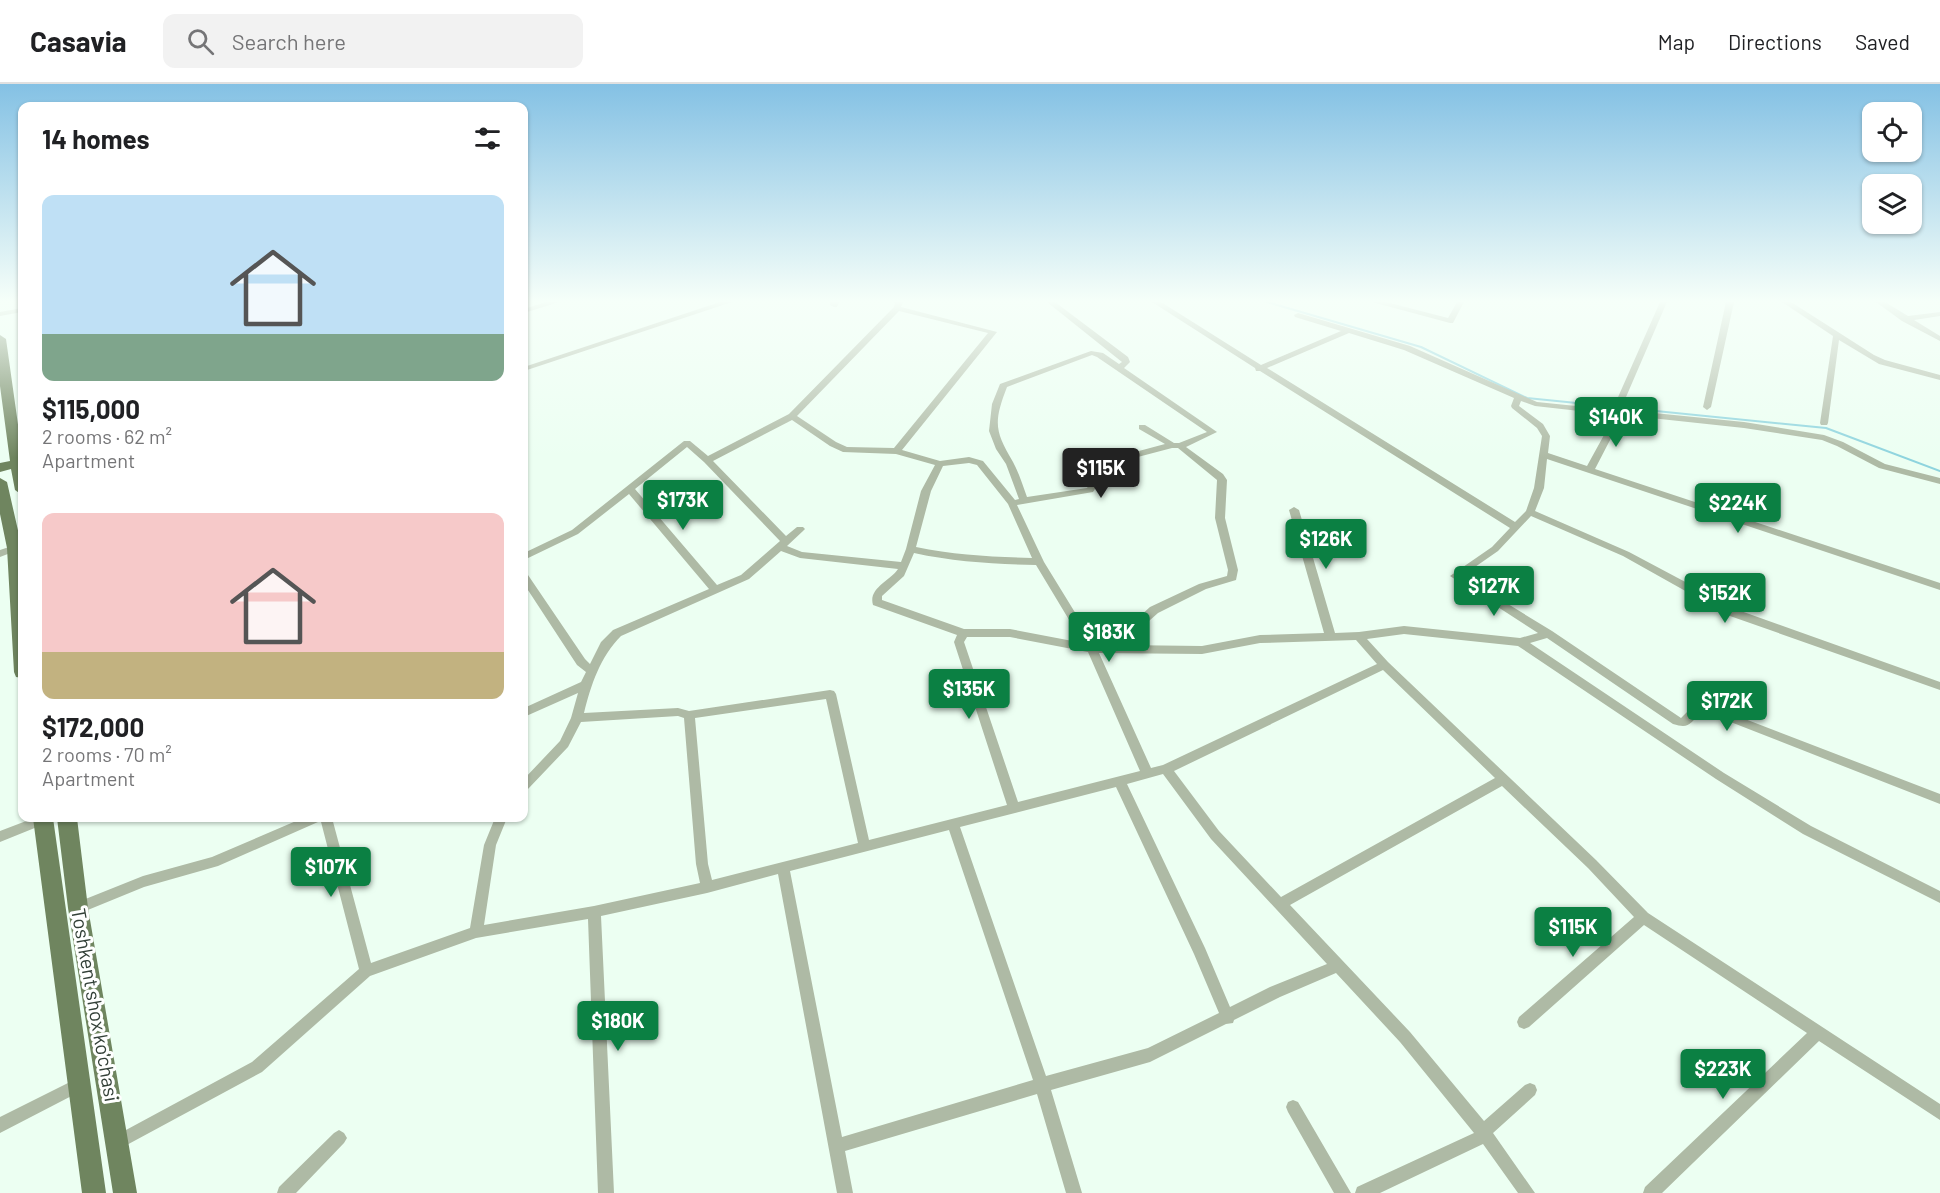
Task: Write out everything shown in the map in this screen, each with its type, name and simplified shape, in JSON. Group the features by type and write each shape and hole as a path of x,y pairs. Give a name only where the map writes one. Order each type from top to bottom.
{"main road":[{"path":"2,354 18,458"},
{"path":"0,461 18,458"},
{"path":"0,468 18,458"},
{"path":"0,482 18,628"},
{"name":"Toshkent shox ko'chasi","path":"45,822 94,1193"},
{"name":"Toshkent shox ko'chasi","path":"67,822 78,908 125,1193"}],"street":[{"path":"528,368 571,354"},
{"path":"707,460 792,416 851,354"},
{"path":"896,451 975,354"},
{"path":"1012,503 1024,501 1090,490 1106,465 1112,461 1176,446 1213,432 1100,355 1091,354 1003,386 996,404 993,431 1000,450 1010,464 1024,501"},
{"path":"1118,354 1126,362 1119,369"},
{"path":"1235,354 1515,527"},
{"path":"1259,369 1294,354"},
{"path":"1420,354 1535,404 1619,409 1824,438 1882,466 1940,481"},
{"path":"1590,470 1642,354"},
{"path":"1707,407 1719,354"},
{"path":"1824,423 1834,354"},
{"path":"1866,354 1882,363 1940,378"},
{"path":"1519,396 1515,406 1540,426 1546,436 1539,488 1530,512 1495,549 1455,576 1548,634 1681,723 1684,723 1698,708 1706,708 1940,799"},
{"path":"792,416 833,444 846,450 896,451 940,464 969,460 980,463 1012,503 1039,562 1092,649 1148,773"},
{"path":"1112,648 1154,610 1203,586 1232,578 1233,570 1220,518 1222,480 1220,476 1176,446 1142,427"},
{"path":"528,555 575,532 687,443 707,460 784,544 800,555 904,566"},
{"path":"1544,455 1940,587"},
{"path":"940,464 926,491 911,549 904,566 900,574 877,595 878,602 963,633 1010,633 1092,649 1202,650 1260,639 1331,638 1404,630 1523,641 1548,634"},
{"path":"630,489 716,590"},
{"path":"1294,510 1331,638"},
{"path":"1530,512 1626,554 1734,613 1940,686"},
{"path":"528,782 564,744 577,718 585,685 605,645 617,633 745,577 800,529"},
{"path":"911,549 918,548 943,556 1039,562"},
{"path":"528,583 581,662 592,671"},
{"path":"963,633 959,642 1014,808"},
{"path":"1359,636 1384,665 1592,864 1643,917 1940,1113"},
{"path":"1523,641 1720,776 1807,830 1940,897"},
{"path":"118,1142 257,1067 366,971 476,932 594,912 707,886 1120,782 1166,768 1384,665"},
{"path":"528,710 585,685"},
{"path":"577,718 678,712 689,715 830,694 865,847"},
{"path":"689,715 702,864 707,886"},
{"path":"1166,768 1215,835 1406,1037 1485,1134 1527,1193"},
{"path":"1280,904 1504,779"},
{"path":"1120,782 1200,952 1228,1018"},
{"path":"0,837 35,822"},
{"path":"78,908 143,882 214,862 305,822"},
{"path":"327,822 366,971"},
{"path":"476,932 490,845 499,822"},
{"path":"953,824 1042,1085 1074,1193"},
{"path":"783,866 844,1193"},
{"path":"594,912 606,1193"},
{"path":"1524,1022 1643,917"},
{"path":"836,1146 1150,1055 1228,1018 1275,992 1339,965"},
{"path":"1651,1193 1818,1032"},
{"path":"0,1125 80,1084"},
{"path":"1364,1193 1485,1134 1530,1090"},
{"path":"1293,1107 1343,1193"},
{"path":"285,1193 339,1138"}],"waterway":[{"path":"1435,354 1527,398 1826,428 1940,471"}]}
